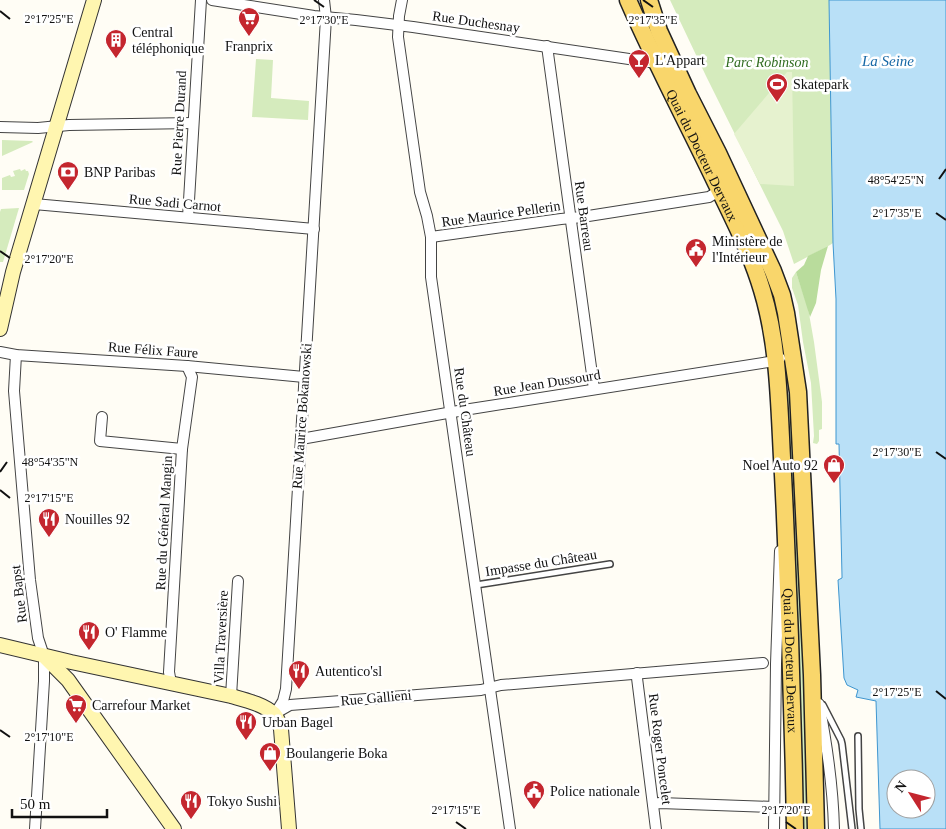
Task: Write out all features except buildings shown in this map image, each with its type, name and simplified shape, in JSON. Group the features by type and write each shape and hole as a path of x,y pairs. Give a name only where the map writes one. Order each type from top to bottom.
{"main road":[{"path":"0,329 13,272 94,0"},
{"name":"Quai du Docteur Dervaux","path":"628,0 656,63 745,245 762,291 772,331 784,493 792,666 794,829"},
{"path":"649,0 659,32 718,153 782,295 798,392 812,675 816,829"},
{"path":"0,645 231,696 252,702 275,714 281,729 289,829"},
{"path":"44,656 68,680 174,829"}],"street":[{"name":"Rue Pierre Durand","path":"188,217 201,0"},
{"name":"Rue Duchesnay","path":"212,0 326,18 356,20 547,46 656,63"},
{"name":"Rue Maurice Bokanowski","path":"275,714 283,701 286,689 326,18 324,0"},
{"name":"Rue du Château","path":"402,0 398,37 420,192 431,237 431,277 510,829"},
{"name":"Rue Barreau","path":"547,46 594,389"},
{"path":"0,127 38,128 69,125 193,122"},
{"name":"Rue Maurice Pellerin","path":"431,237 709,197 718,188"},
{"name":"Rue Sadi Carnot","path":"34,204 314,229"},
{"path":"775,361 786,353 791,344"},
{"name":"Rue Félix Faure","path":"0,352 16,355 187,366 304,377"},
{"name":"Rue Bapst","path":"16,355 14,391 30,580 38,638 44,656 35,829"},
{"name":"Rue Jean Dussourd","path":"301,439 451,412 775,361"},
{"name":"Rue du Général Mangin","path":"171,683 169,672 182,449 192,377 187,366"},
{"path":"102,417 100,440 182,449"},
{"name":"Quai du Docteur Dervaux","path":"774,829 778,580 784,493"},
{"name":"Villa Traversière","path":"231,696 238,580"},
{"name":"Rue Gallieni","path":"275,714 290,705 481,690 501,685 763,663"},
{"name":"Rue Roger Poncelet","path":"637,673 656,829"},
{"path":"812,675 827,754 833,801 834,829"},
{"path":"653,804 774,807"}],"lane":[{"name":"Impasse du Château","path":"476,585 610,564"},
{"path":"763,663 776,664"},
{"path":"816,693 841,740 852,829"},
{"path":"858,736 861,829"}],"green space":[{"name":"Parc Robinson","path":"670,0 829,0 833,243 830,245 794,264 783,231"},
{"path":"256,59 273,60 271,98 309,101 308,120 252,117"},
{"name":"Skatepark","path":"787,72 792,72 794,186 760,184 734,134"},
{"path":"2,140 32,141 33,142 2,156"},
{"path":"20,169 21,171 25,169 29,174 24,190 2,190 2,178 10,175 11,177 15,176 13,171"},
{"path":"19,208 3,262 0,262 1,209"},
{"path":"828,246 821,270 816,303 810,317 796,272 804,265 808,256"},
{"path":"796,272 808,308 822,402 822,429 819,430 819,441 817,444 813,443 811,383 798,305 792,288 792,278"},
{"path":"791,394 804,664 809,829 802,829 784,395"}],"water":[{"name":"La Seine","path":"829,0 946,0 946,829 880,829 876,701 856,697 858,690 847,685 844,678 838,580 842,576 839,444 836,444 836,299 833,243"}],"place":[{"name":"Franprix","path":"249,37"},
{"name":"Central téléphonique","path":"116,59"},
{"name":"L'Appart","path":"639,79"},
{"name":"Skatepark","path":"777,103"},
{"name":"BNP Paribas","path":"68,191"},
{"name":"Ministère de l'Intérieur","path":"696,268"},
{"name":"Noel Auto 92","path":"834,484"},
{"name":"Nouilles 92","path":"49,538"},
{"name":"O' Flamme","path":"89,651"},
{"name":"Autentico'sl","path":"299,690"},
{"name":"Carrefour Market","path":"76,724"},
{"name":"Urban Bagel","path":"246,741"},
{"name":"Boulangerie Boka","path":"270,772"},
{"name":"Police nationale","path":"534,810"},
{"name":"Tokyo Sushi","path":"191,820"}]}
